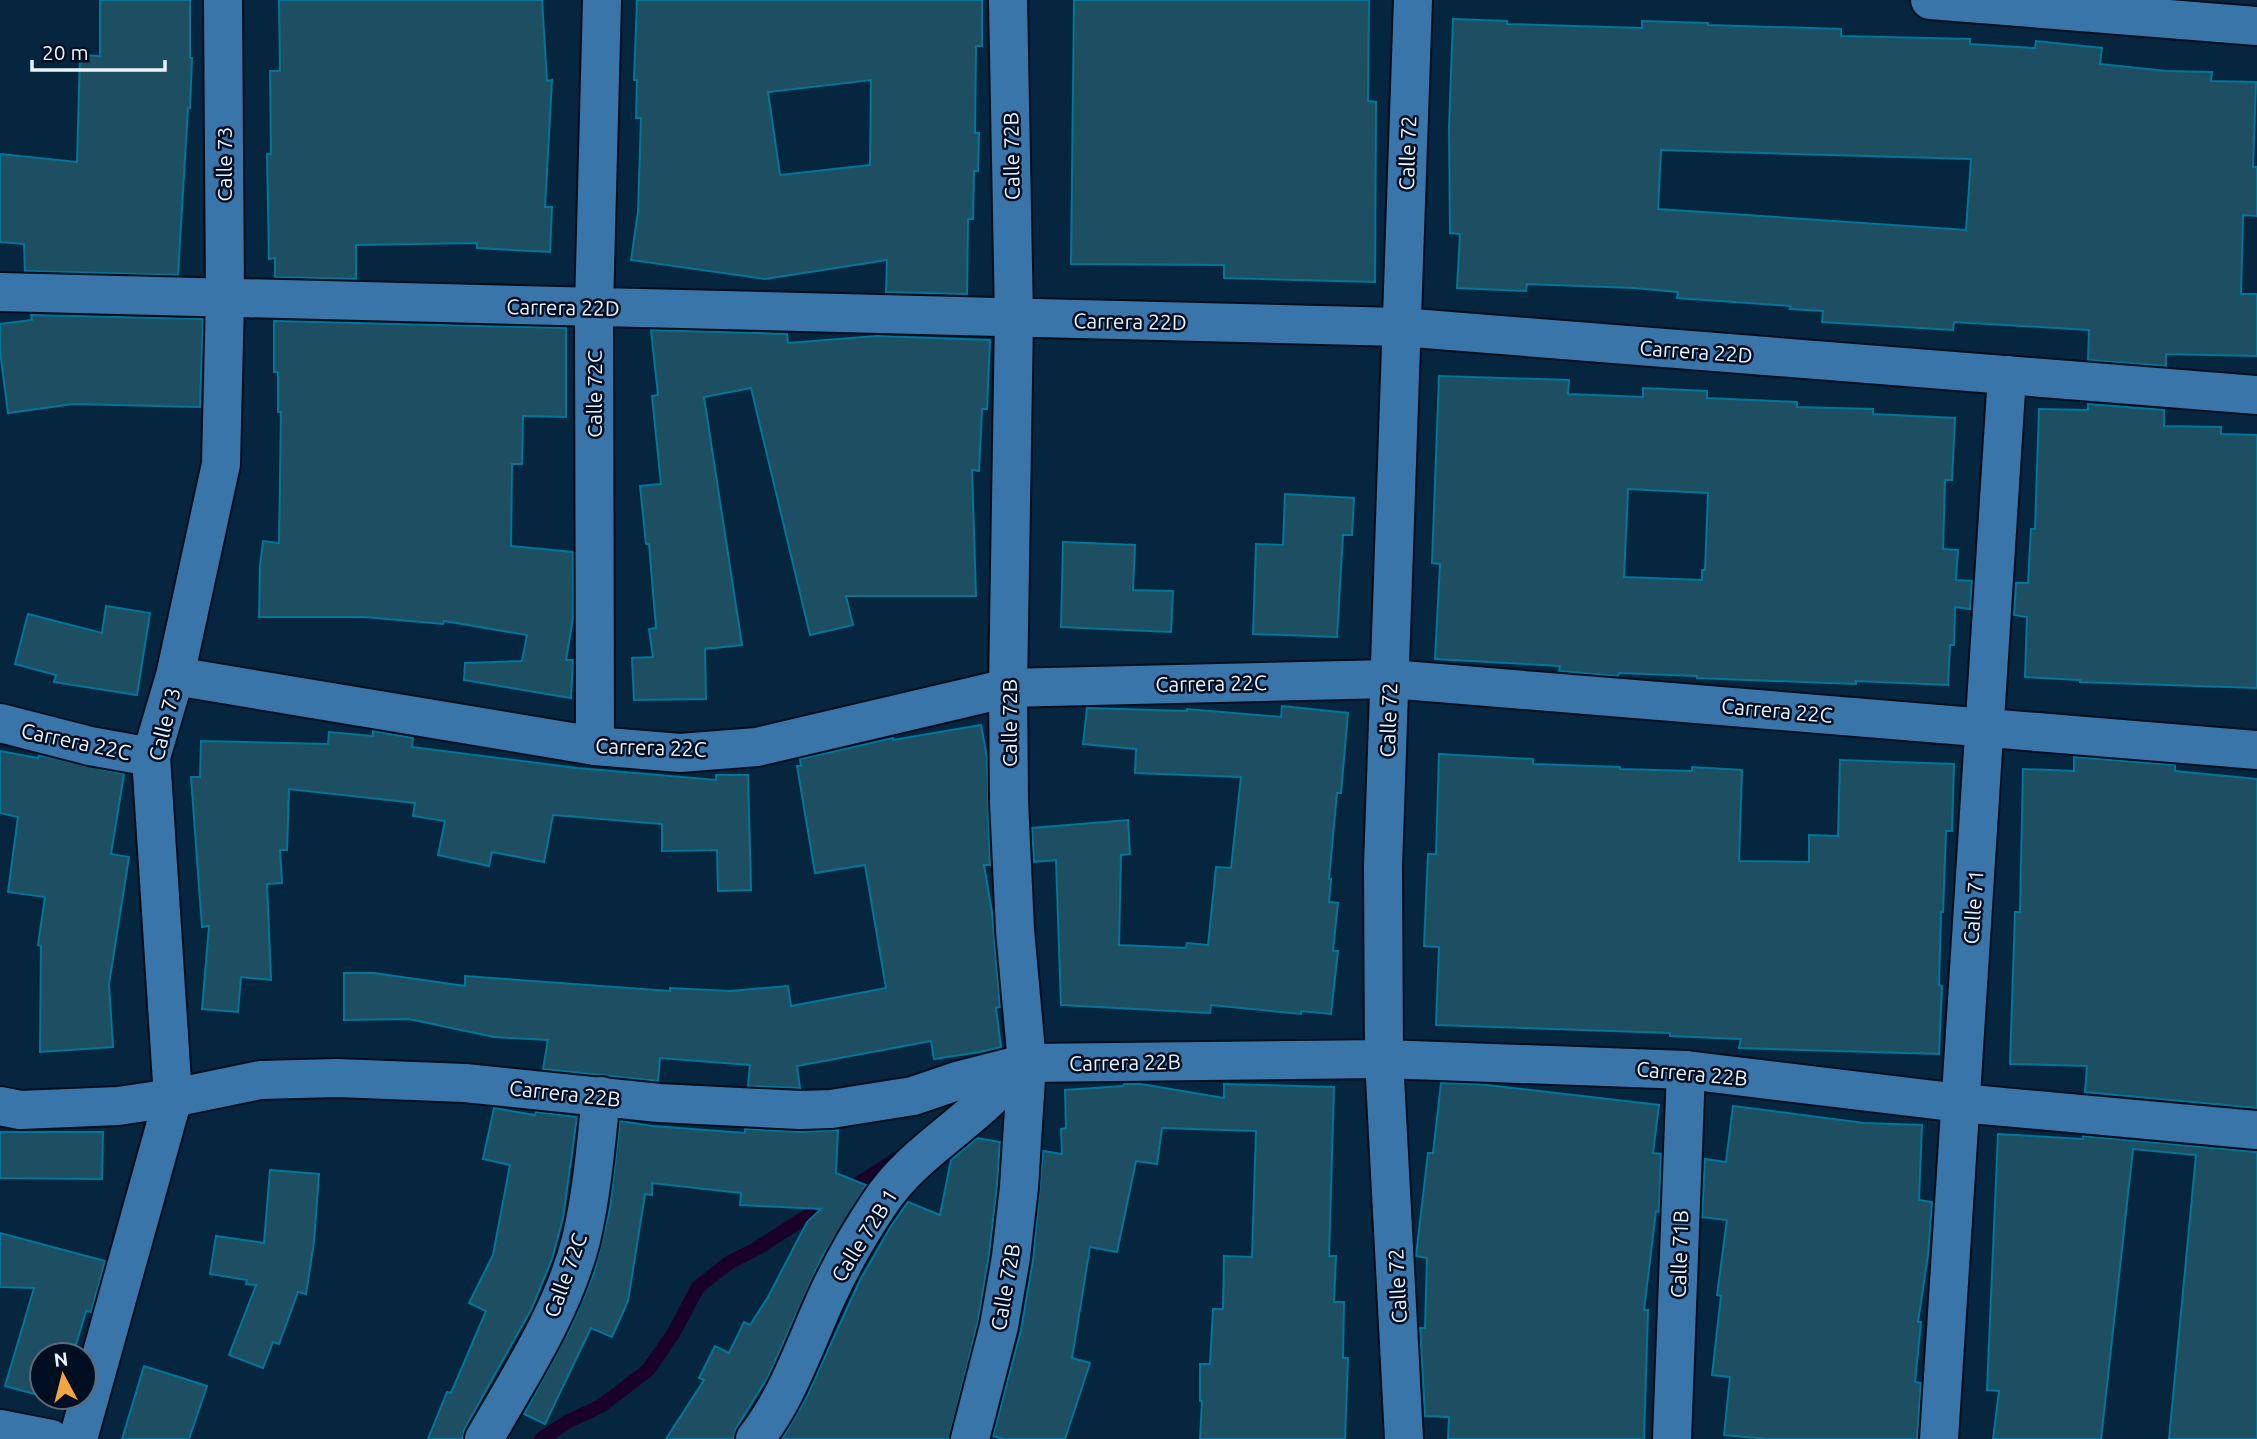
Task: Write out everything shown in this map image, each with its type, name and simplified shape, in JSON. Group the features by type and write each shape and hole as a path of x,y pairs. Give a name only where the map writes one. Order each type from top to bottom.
{"street":[{"name":"Calle 73","path":"78,1439 173,1098 151,757 175,676 221,464 225,298 223,0"},
{"name":"Calle 72C","path":"595,747 594,307 602,0"},
{"name":"Calle 72B","path":"970,1439 999,1326 1011,1257 1019,1188 1023,1064 1009,802 1008,688 1014,318 1008,0"},
{"name":"Calle 72","path":"1404,1439 1384,1059 1383,866 1413,0"},
{"path":"1930,0 2003,2 2257,26"},
{"name":"Carrera 22D","path":"0,292 1400,327 2257,395"},
{"name":"Calle 71","path":"1939,1439 2007,375"},
{"name":"Carrera 22C","path":"175,676 595,747 680,753 757,747 1008,688 1390,679 2257,750"},
{"name":"Carrera 22C","path":"0,723 90,746 151,757"},
{"name":"Carrera 22B","path":"0,1106 20,1110 118,1106 260,1080 337,1078 465,1083 659,1103 800,1110 913,1096 957,1081 1023,1064 1384,1059 1686,1070 1960,1103 2257,1130"},
{"name":"Calle 72B 1","path":"755,1439 801,1359 830,1290 880,1202 911,1168 1005,1085 1023,1064"},
{"name":"Calle 71B","path":"1672,1439 1686,1070"},
{"name":"Calle 72C","path":"484,1439 536,1350 561,1297 580,1242 590,1192 601,1096"},
{"path":"0,1429 51,1439"}],"building":[{"path":"100,0 190,0 190,108 178,275 25,271 24,244 0,242 0,154 77,162 80,55 100,56"},
{"path":"279,0 542,0 547,81 552,80 545,207 552,207 550,252 477,248 477,243 356,245 356,279 275,277 275,258 269,259 267,154 271,154 270,71 280,71"},
{"path":"637,0 982,0 982,46 976,46 975,133 979,133 978,171 974,171 973,219 968,219 967,294 886,292 887,260 765,279 631,260 638,212 641,118 636,118 637,80 634,80","holes":["871,80 870,165 780,175 768,92"]},
{"path":"1074,0 1369,0 1368,101 1376,102 1375,282 1224,278 1224,265 1071,264"},
{"path":"1453,19 1507,21 1507,24 1642,28 1642,21 1841,29 1841,36 1970,39 1970,44 2035,48 2036,41 2102,48 2100,64 2167,71 2212,72 2211,81 2256,82 2253,167 2257,167 2257,216 2243,215 2241,294 2257,294 2257,356 2166,354 2166,366 2088,360 2089,330 1954,322 1953,330 1822,322 1823,311 1790,309 1791,306 1677,298 1678,292 1634,288 1527,284 1526,291 1457,288 1460,234 1450,233 1449,127","holes":["1661,150 1971,159 1966,230 1658,209"]},
{"path":"31,315 203,319 200,407 73,404 8,413 0,351 0,324 32,320"},
{"path":"274,321 566,328 566,417 523,416 522,464 512,464 511,546 573,552 573,618 566,660 573,660 571,698 464,680 465,663 522,661 527,635 444,621 443,624 365,617 259,617 263,541 279,543 281,412 278,412 278,372 274,372"},
{"path":"651,330 787,334 788,343 877,336 990,340 987,409 982,409 979,471 972,470 976,596 846,596 853,625 810,635 751,388 704,397 742,645 705,649 706,699 634,700 632,658 653,657 649,629 656,628 649,544 646,544 640,486 661,484 652,396 658,395"},
{"path":"1439,376 1569,380 1568,394 1643,397 1643,388 1707,391 1707,398 1797,402 1797,407 1873,409 1873,414 1955,418 1952,480 1945,480 1943,549 1958,550 1956,580 1972,581 1970,609 1955,607 1954,645 1950,645 1948,685 1856,681 1856,684 1619,673 1618,676 1559,671 1560,666 1435,659 1440,564 1432,563","holes":["1628,489 1708,493 1705,570 1702,570 1702,580 1624,577"]},
{"path":"2088,404 2164,410 2164,426 2221,427 2221,434 2257,435 2257,688 2080,682 2025,677 2027,617 2014,615 2016,583 2028,583 2031,529 2035,529 2039,409 2088,410"},
{"path":"1285,494 1354,498 1352,535 1343,535 1337,637 1253,634 1256,544 1283,545"},
{"path":"1063,542 1135,545 1133,590 1173,591 1171,632 1061,627"},
{"path":"106,606 150,613 137,695 54,682 56,675 15,664 28,614 102,633"},
{"path":"1282,706 1348,713 1341,793 1337,793 1329,879 1329,902 1338,903 1333,951 1338,951 1331,1014 1301,1011 1301,1014 1211,1005 1210,1013 1061,1005 1056,860 1034,862 1032,828 1128,820 1130,854 1121,855 1119,945 1186,948 1187,943 1208,945 1216,867 1231,868 1241,777 1135,773 1136,749 1083,744 1087,708 1187,709 1281,717"},
{"path":"981,725 987,757 990,865 984,865 992,912 1000,1007 996,1008 1001,1047 934,1059 931,1041 797,1066 800,1088 748,1086 750,1065 660,1058 658,1081 543,1069 548,1040 494,1037 409,1019 344,1020 344,973 374,973 465,986 465,976 670,991 670,988 730,991 788,986 791,1006 886,988 865,865 815,873 797,766 801,766 800,759 893,738"},
{"path":"373,731 413,738 412,747 577,768 716,780 716,775 748,775 751,890 718,891 717,850 662,851 662,824 553,815 544,862 492,852 489,866 438,855 445,821 413,816 415,803 289,789 287,850 280,850 282,883 267,884 271,980 241,977 238,1012 202,1009 209,926 202,927 191,777 200,777 201,741 328,744 329,732 373,736"},
{"path":"0,751 38,758 39,755 124,774 111,854 129,857 109,984 113,1047 40,1052 41,946 38,945 45,897 8,892 18,817 0,813"},
{"path":"1439,754 1533,759 1533,764 1620,769 1692,771 1692,767 1742,770 1739,861 1809,862 1809,835 1838,836 1840,760 1954,764 1952,831 1946,831 1941,912 1939,1054 1739,1048 1741,1039 1670,1036 1670,1033 1436,1025 1439,947 1424,946 1428,854 1436,854"},
{"path":"2074,757 2175,765 2175,771 2257,779 2257,1108 2085,1092 2087,1066 2010,1064 2015,912 2020,912 2023,769 2074,771"},
{"path":"1441,1083 1478,1084 1659,1105 1653,1153 1661,1154 1659,1212 1656,1211 1644,1310 1648,1310 1644,1439 1448,1439 1449,1417 1425,1416 1420,1328 1425,1328 1427,1258 1416,1256 1428,1153 1433,1153"},
{"path":"1141,1084 1224,1098 1224,1084 1334,1087 1329,1256 1336,1256 1334,1302 1344,1302 1343,1358 1348,1358 1345,1439 1200,1439 1200,1364 1210,1364 1213,1309 1223,1309 1224,1256 1252,1257 1256,1131 1162,1128 1157,1164 1136,1161 1117,1252 1090,1247 1072,1358 1090,1363 1065,1439 1003,1439 993,1436 1021,1330 1033,1260 1043,1151 1062,1154 1061,1129 1066,1128 1065,1090"},
{"path":"1733,1106 1864,1123 1922,1125 1919,1200 1932,1202 1928,1255 1918,1322 1921,1322 1915,1382 1921,1383 1917,1439 1768,1439 1724,1435 1730,1377 1712,1375 1721,1296 1717,1295 1727,1220 1702,1217 1705,1159 1726,1162"},
{"path":"494,1108 535,1115 536,1112 577,1117 563,1218 552,1259 532,1308 465,1428 462,1439 428,1439 486,1311 469,1303 493,1255 510,1165 483,1159"},
{"path":"620,1121 745,1133 745,1129 801,1132 838,1130 836,1173 866,1185 821,1259 768,1377 737,1427 733,1439 666,1439 704,1380 699,1378 715,1346 729,1353 744,1322 750,1325 768,1297 807,1222 821,1209 740,1205 741,1193 652,1183 652,1195 645,1194 628,1301 612,1337 591,1328 545,1424 524,1414 571,1327 594,1273 610,1208"},
{"path":"0,1132 103,1132 102,1179 0,1178"},
{"path":"1998,1134 2083,1139 2083,1136 2257,1152 2257,1439 2169,1439 2196,1155 2133,1149 2101,1439 1993,1439 1999,1391 1987,1390"},
{"path":"977,1138 1000,1142 997,1185 978,1321 949,1439 782,1439 807,1396 860,1280 891,1226 908,1202 940,1215 951,1160"},
{"path":"270,1170 319,1174 314,1242 306,1294 298,1292 279,1344 273,1342 263,1368 229,1355 256,1285 246,1284 247,1280 210,1274 216,1236 264,1243"},
{"path":"0,1233 105,1261 91,1312 86,1311 77,1341 28,1341 28,1392 5,1386 34,1288 0,1287"},
{"path":"144,1366 207,1386 189,1439 122,1439"}],"waterway":[{"path":"541,1439 569,1421 601,1406 648,1370 673,1334 698,1287 730,1262 756,1249 897,1159"}]}
